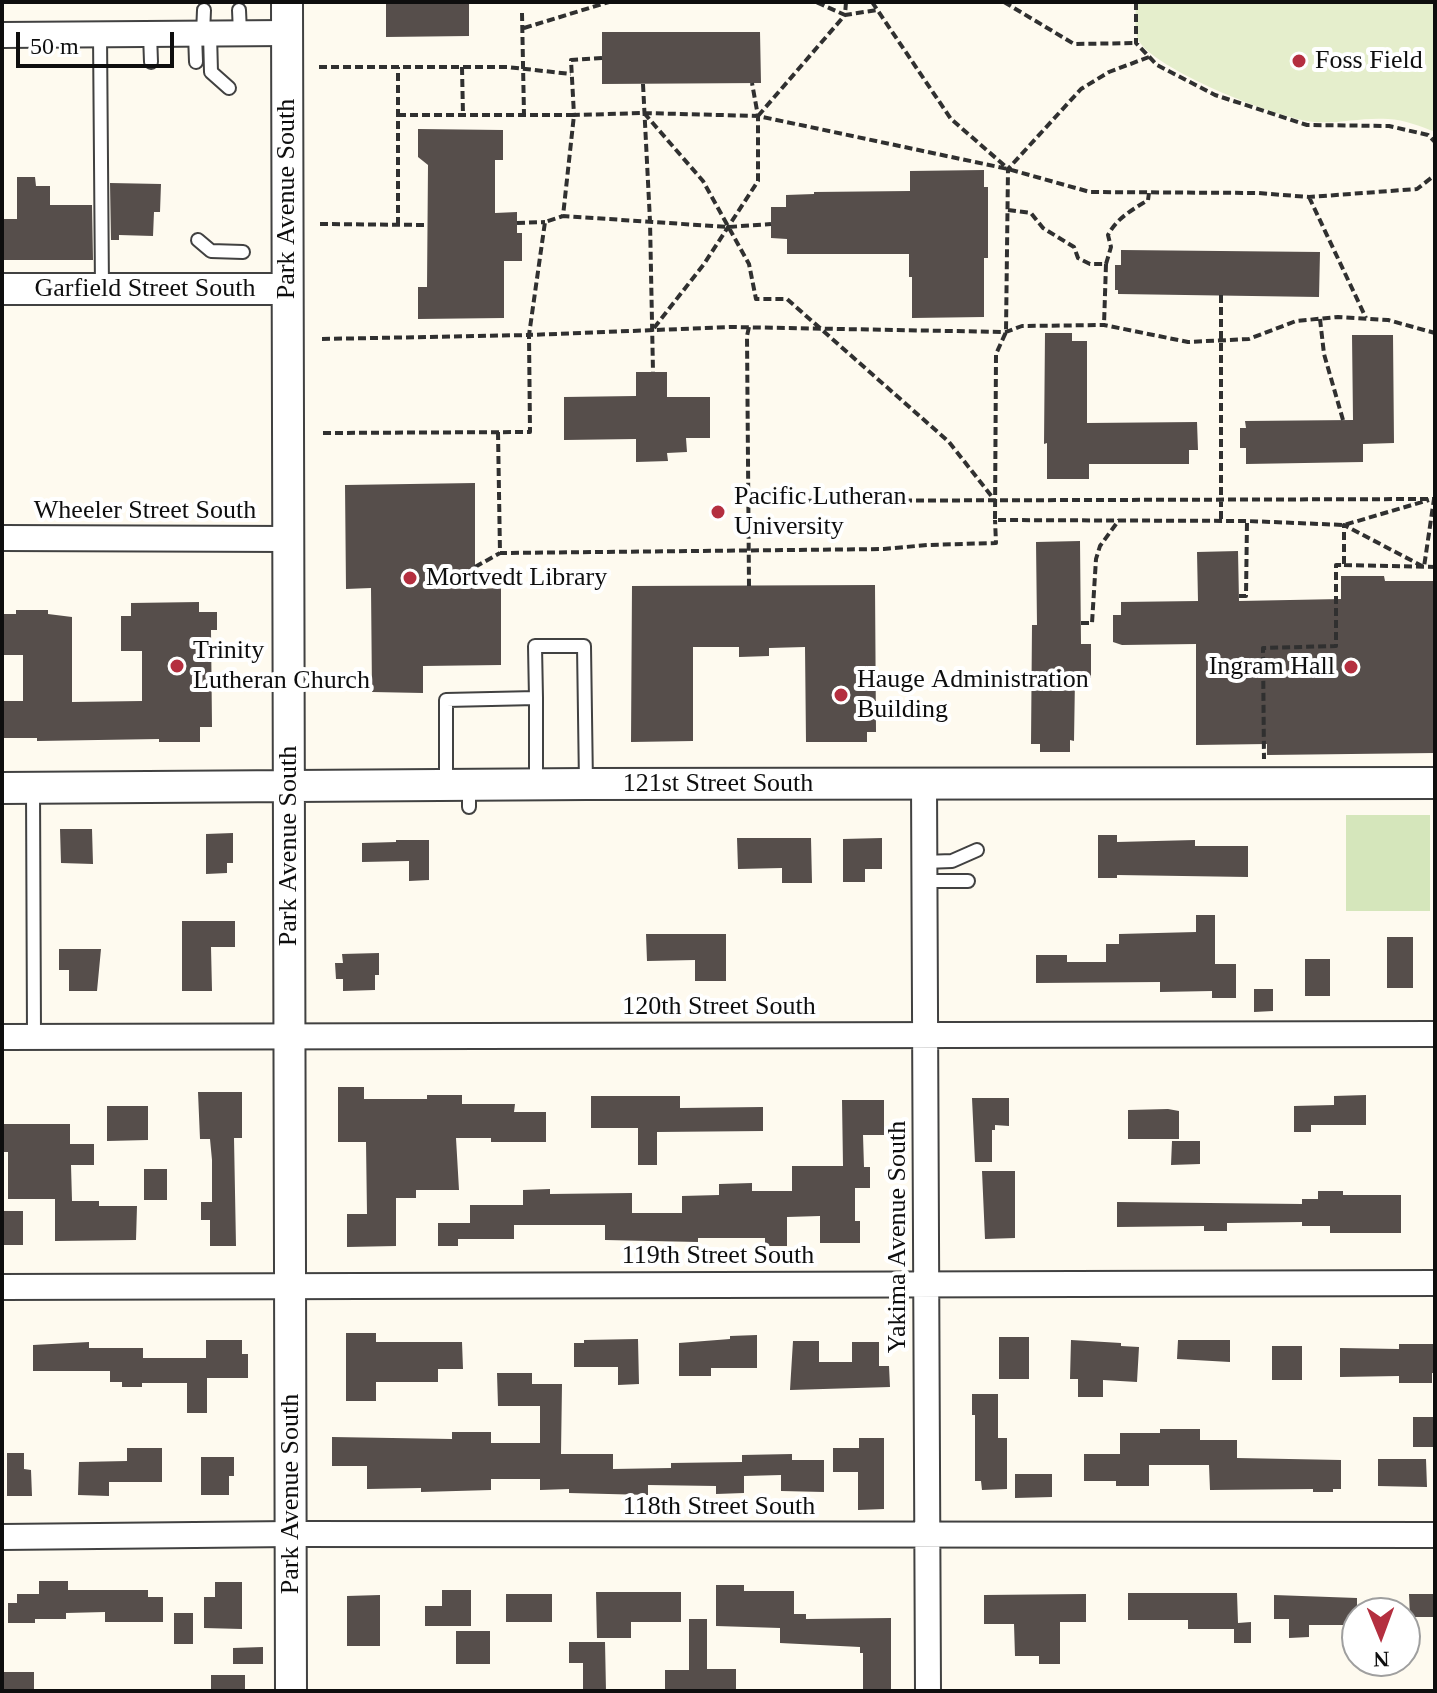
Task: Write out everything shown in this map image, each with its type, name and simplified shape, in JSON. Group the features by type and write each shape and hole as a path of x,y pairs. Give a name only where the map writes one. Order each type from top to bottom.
{"street":[{"name":"Park Avenue South","path":"287,2 291,1691"},
{"path":"2,35 150,34 240,22 287,33"},
{"name":"Garfield Street South","path":"2,289 287,289"},
{"name":"Wheeler Street South","path":"2,538 288,539"},
{"name":"121st Street South","path":"2,788 289,787 462,792 586,773 930,778 986,775 1435,783"},
{"name":"Yakima Avenue South","path":"928,1691 924,871 930,778"},
{"name":"120th Street South","path":"2,1037 1435,1034"},
{"name":"119th Street South","path":"2,1287 1435,1283"},
{"name":"118th Street South","path":"2,1537 291,1534 1435,1535"}],"lane":[{"path":"196,62 203,28"},
{"path":"203,28 211,72 229,88"},
{"path":"100,34 102,289"},
{"path":"150,34 151,62"},
{"path":"198,240 211,251 243,252"},
{"path":"529,782 536,698 535,646 584,646 586,773"},
{"path":"462,792 446,700 536,698"},
{"path":"33,787 34,1036"},
{"path":"924,871 977,850"},
{"path":"924,871 968,881"}],"path":[{"path":"523,28 565,18 609,2"},
{"path":"816,2 845,15 877,10"},
{"path":"758,116 845,15 846,2"},
{"path":"872,2 951,119 1008,169"},
{"path":"877,10 881,2"},
{"path":"1004,2 1074,44 1136,43"},
{"path":"1136,2 1136,43 1157,65 1215,95 1307,125 1389,126 1428,135 1435,142"},
{"path":"522,13 524,115"},
{"path":"475,567 500,553 884,549 996,543 996,354 1006,332 1008,169 1081,89 1109,72 1149,57"},
{"path":"563,216 574,115 571,60 602,58"},
{"path":"398,66 398,225"},
{"path":"319,67 524,68 571,74"},
{"path":"462,67 463,115"},
{"path":"652,330 704,264 758,181 758,116 752,83"},
{"path":"643,84 653,372"},
{"path":"644,113 703,181 749,264 756,299 787,299 949,442 995,500"},
{"path":"398,115 644,113 758,116 1008,169 1090,192 1258,193 1309,197 1417,189 1435,175"},
{"path":"1104,325 1106,264 1111,247 1108,235 1125,214 1148,200 1149,193"},
{"path":"1309,197 1367,319"},
{"path":"1008,210 1031,213 1043,228 1074,247 1078,258 1090,264 1106,264"},
{"path":"517,223 545,222 563,216 728,227 771,224"},
{"path":"323,433 530,432 529,335 545,222"},
{"path":"320,224 427,225"},
{"path":"1221,295 1221,521"},
{"path":"1320,319 1324,354 1343,420"},
{"path":"322,339 749,327 1006,332 1022,326 1104,325 1188,342 1249,339 1296,321 1320,319 1388,320 1435,333"},
{"path":"749,327 749,586"},
{"path":"498,432 500,553"},
{"path":"748,501 1434,499"},
{"path":"995,520 1247,521 1344,525 1434,499"},
{"path":"1424,567 1434,499"},
{"path":"1081,623 1092,623 1096,559 1100,546 1119,520"},
{"path":"1239,596 1246,596 1247,521"},
{"path":"1344,525 1344,565"},
{"path":"1344,525 1424,567"},
{"path":"1264,761 1263,648 1336,646 1336,565 1435,567"}],"green space":[{"name":"Foss Field","path":"1136,2 1435,2 1435,132 1388,119 1314,122 1297,119 1222,92 1172,68 1141,44 1136,29"},
{"path":"1346,815 1430,815 1430,911 1346,911"}],"building":[{"path":"386,2 469,2 469,36 386,37"},
{"path":"602,32 760,32 761,83 602,84"},
{"path":"418,129 503,130 503,160 495,160 495,213 517,212 517,233 522,233 522,261 504,261 504,318 418,319 418,287 427,287 428,165 418,157"},
{"path":"984,170 984,187 988,187 988,258 984,258 984,317 912,318 909,254 787,254 787,239 771,238 771,207 786,207 786,195 910,191 910,171"},
{"path":"17,177 35,177 36,186 50,186 50,205 92,205 93,260 2,260 2,219 17,219"},
{"path":"110,183 161,184 160,212 154,212 153,236 119,235 119,240 111,240"},
{"path":"1121,250 1320,252 1319,297 1118,294 1115,290 1115,265 1121,265"},
{"path":"1045,333 1072,333 1072,341 1087,341 1087,423 1197,422 1198,450 1189,450 1189,464 1089,464 1089,479 1047,479 1047,443 1044,444"},
{"path":"1352,335 1393,335 1394,443 1363,444 1363,462 1246,464 1246,448 1240,448 1240,428 1246,428 1245,421 1353,420"},
{"path":"636,372 667,372 667,397 710,397 710,438 686,438 687,452 667,453 668,461 636,462 636,439 564,440 564,397 636,396"},
{"name":"Mortvedt Library","path":"475,483 475,589 501,588 501,665 423,666 423,693 372,692 371,588 346,589 345,485"},
{"path":"1080,541 1081,644 1091,644 1091,678 1075,678 1074,741 1070,740 1070,752 1040,752 1040,744 1031,744 1032,625 1037,625 1036,542"},
{"path":"1238,551 1239,601 1341,599 1341,576 1384,576 1385,581 1435,581 1435,753 1267,755 1267,744 1196,745 1196,644 1122,645 1113,642 1113,615 1121,615 1121,602 1198,601 1197,552"},
{"name":"Hauge Administration Building","path":"875,585 876,732 867,732 867,742 806,742 805,647 769,648 769,656 739,657 739,647 693,647 693,741 631,742 632,586"},
{"name":"Trinity Lutheran Church","path":"199,602 199,612 217,612 217,630 211,630 212,727 200,727 200,742 2,738 2,701 23,701 23,655 2,655 2,614 16,614 16,610 48,610 48,614 72,617 72,702 142,701 142,651 121,651 121,616 131,616 131,603"},
{"path":"60,829 92,829 93,864 61,863"},
{"path":"233,833 233,863 227,863 227,873 206,874 206,834"},
{"path":"1098,835 1117,835 1117,842 1195,840 1195,846 1248,846 1248,877 1117,875 1117,878 1098,878"},
{"path":"737,838 811,838 812,883 782,883 782,868 738,869"},
{"path":"882,838 882,869 865,869 865,882 843,882 843,839"},
{"path":"429,840 429,880 409,881 409,861 362,862 362,843"},
{"path":"1196,915 1215,915 1215,964 1236,964 1236,998 1212,998 1212,991 1160,992 1160,982 1036,983 1036,955 1067,955 1067,962 1106,962 1106,944 1119,944 1119,934 1196,932"},
{"path":"182,921 235,921 235,947 211,947 212,991 182,991"},
{"path":"646,934 726,934 726,981 695,981 695,960 647,961"},
{"path":"1387,937 1413,937 1413,988 1387,988"},
{"path":"59,949 101,949 97,991 69,991 69,970 59,970"},
{"path":"379,953 375,990 343,991 343,979 336,979 335,963 343,963 342,954"},
{"path":"1305,959 1330,959 1330,996 1305,996"},
{"path":"1254,989 1273,989 1273,1011 1254,1012"},
{"path":"338,1087 364,1087 364,1099 427,1099 427,1095 462,1095 462,1104 515,1104 514,1112 546,1112 546,1142 491,1142 491,1138 456,1138 459,1190 416,1190 416,1198 396,1198 396,1246 347,1247 347,1214 367,1214 366,1142 338,1142"},
{"path":"198,1092 242,1092 242,1138 234,1138 236,1246 210,1246 210,1220 201,1220 201,1202 212,1202 212,1160 210,1139 200,1139"},
{"path":"1366,1095 1366,1125 1311,1125 1311,1132 1294,1132 1294,1106 1334,1105 1334,1096"},
{"path":"591,1096 680,1096 680,1108 763,1107 763,1131 657,1132 657,1165 638,1165 638,1128 591,1128"},
{"path":"972,1098 1009,1098 1009,1126 995,1125 995,1130 992,1130 992,1162 975,1162"},
{"path":"842,1100 884,1100 884,1135 863,1135 864,1167 870,1167 870,1188 855,1188 855,1221 860,1221 860,1243 820,1243 820,1216 787,1217 787,1246 765,1246 765,1238 698,1238 698,1242 605,1240 605,1225 514,1225 514,1239 458,1239 458,1246 438,1246 438,1223 470,1223 470,1205 523,1205 523,1190 550,1189 550,1194 632,1193 632,1213 682,1213 682,1196 719,1195 719,1184 752,1183 752,1191 792,1191 792,1166 843,1166"},
{"path":"107,1106 148,1106 148,1140 107,1141"},
{"path":"1128,1110 1179,1111 1179,1139 1128,1139"},
{"path":"2,1124 70,1124 70,1144 94,1144 94,1165 71,1165 72,1201 99,1201 99,1206 137,1206 136,1240 55,1241 55,1199 8,1199 8,1152 2,1152"},
{"path":"1172,1141 1200,1141 1200,1164 1171,1165"},
{"path":"144,1169 167,1169 167,1200 144,1200"},
{"path":"982,1171 1015,1171 1015,1238 985,1239"},
{"path":"1318,1191 1343,1191 1343,1195 1401,1195 1401,1233 1330,1233 1330,1226 1302,1226 1302,1222 1227,1223 1227,1231 1204,1231 1204,1226 1117,1227 1117,1202 1302,1204 1302,1199 1318,1199"},
{"path":"2,1211 23,1211 23,1245 2,1245"},
{"path":"346,1333 376,1333 376,1342 462,1342 463,1369 438,1369 438,1382 376,1382 376,1401 346,1401"},
{"path":"757,1335 757,1368 711,1368 711,1376 679,1376 679,1343"},
{"path":"999,1337 1029,1337 1029,1379 999,1379"},
{"path":"638,1339 639,1384 618,1385 618,1367 574,1367 574,1343"},
{"path":"206,1340 242,1340 242,1354 248,1354 248,1378 207,1378 207,1413 187,1413 187,1383 142,1383 142,1387 122,1387 122,1382 110,1382 110,1371 33,1371 33,1345 89,1342 89,1348 143,1348 143,1358 206,1358"},
{"path":"1071,1340 1139,1347 1137,1382 1103,1380 1103,1397 1078,1397 1078,1379 1070,1379"},
{"path":"1178,1340 1230,1340 1230,1362 1177,1359"},
{"path":"793,1341 819,1341 819,1362 852,1362 852,1342 879,1342 879,1366 889,1366 890,1387 790,1390"},
{"path":"1399,1344 1435,1344 1432,1383 1399,1383 1399,1376 1340,1377 1340,1348 1399,1349"},
{"path":"1272,1346 1302,1346 1302,1380 1272,1380"},
{"path":"497,1373 532,1373 532,1384 562,1384 561,1454 613,1454 613,1469 671,1468 671,1463 742,1462 742,1455 792,1454 792,1460 824,1460 824,1492 781,1491 781,1475 744,1476 744,1493 716,1494 716,1486 648,1485 648,1495 569,1493 569,1489 540,1490 540,1479 491,1479 491,1490 421,1492 421,1488 367,1489 367,1466 332,1466 332,1437 452,1439 452,1432 491,1432 491,1443 540,1443 540,1406 498,1406"},
{"path":"972,1394 998,1394 998,1438 1007,1438 1007,1489 982,1490 981,1481 975,1481"},
{"path":"1413,1417 1435,1417 1435,1447 1413,1447"},
{"path":"1160,1429 1200,1429 1200,1440 1237,1440 1237,1458 1341,1460 1341,1489 1333,1489 1333,1492 1313,1492 1313,1489 1210,1490 1209,1465 1149,1465 1149,1486 1116,1486 1116,1481 1084,1481 1084,1454 1120,1454 1120,1433 1160,1433"},
{"path":"859,1438 884,1438 884,1509 858,1510 858,1472 833,1472 833,1448 859,1448"},
{"path":"127,1448 162,1448 162,1482 109,1482 109,1496 78,1495 79,1462 127,1461"},
{"path":"7,1453 24,1453 24,1469 31,1470 32,1496 7,1496"},
{"path":"201,1457 234,1457 234,1476 229,1476 229,1495 201,1495"},
{"path":"1378,1459 1426,1459 1427,1487 1378,1486"},
{"path":"1015,1474 1052,1474 1052,1497 1015,1498"},
{"path":"39,1581 68,1581 68,1590 148,1590 148,1597 163,1597 163,1622 105,1622 105,1612 66,1613 66,1619 8,1623 8,1603 17,1603 17,1594 39,1594"},
{"path":"215,1582 242,1582 242,1629 204,1628 204,1597 215,1597"},
{"path":"716,1585 744,1585 744,1591 794,1591 794,1614 806,1614 806,1619 891,1618 891,1691 863,1691 863,1653 860,1653 860,1647 780,1643 780,1628 716,1626"},
{"path":"442,1590 471,1590 471,1626 425,1626 425,1606 442,1606"},
{"path":"596,1592 681,1592 681,1622 631,1622 631,1638 597,1638"},
{"path":"1128,1593 1237,1593 1238,1623 1251,1622 1251,1643 1234,1643 1234,1629 1188,1629 1188,1620 1128,1620"},
{"path":"506,1594 552,1594 552,1622 506,1622"},
{"path":"1086,1594 1086,1622 1060,1622 1060,1664 1039,1664 1039,1656 1015,1656 1014,1624 984,1624 984,1595"},
{"path":"1409,1594 1435,1594 1435,1617 1421,1617 1421,1597 1409,1597"},
{"path":"380,1595 380,1646 347,1646 347,1596"},
{"path":"1274,1595 1341,1597 1341,1625 1309,1625 1309,1637 1289,1638 1289,1619 1274,1619"},
{"path":"174,1613 193,1613 193,1644 174,1644"},
{"path":"689,1619 707,1619 707,1669 736,1669 736,1691 665,1689 665,1670 689,1670"},
{"path":"456,1631 490,1631 490,1664 456,1664"},
{"path":"569,1642 605,1642 606,1691 583,1691 583,1663 569,1663"},
{"path":"263,1647 263,1664 233,1664 233,1648"},
{"path":"4,1672 34,1672 34,1691 4,1691"},
{"path":"211,1675 245,1675 245,1691 211,1691"}],"place":[{"name":"Foss Field","path":"1299,61"},
{"name":"Pacific Lutheran University","path":"718,512"},
{"name":"Mortvedt Library","path":"410,578"},
{"name":"Trinity Lutheran Church","path":"177,666"},
{"name":"Ingram Hall","path":"1351,667"},
{"name":"Hauge Administration Building","path":"841,695"}]}
